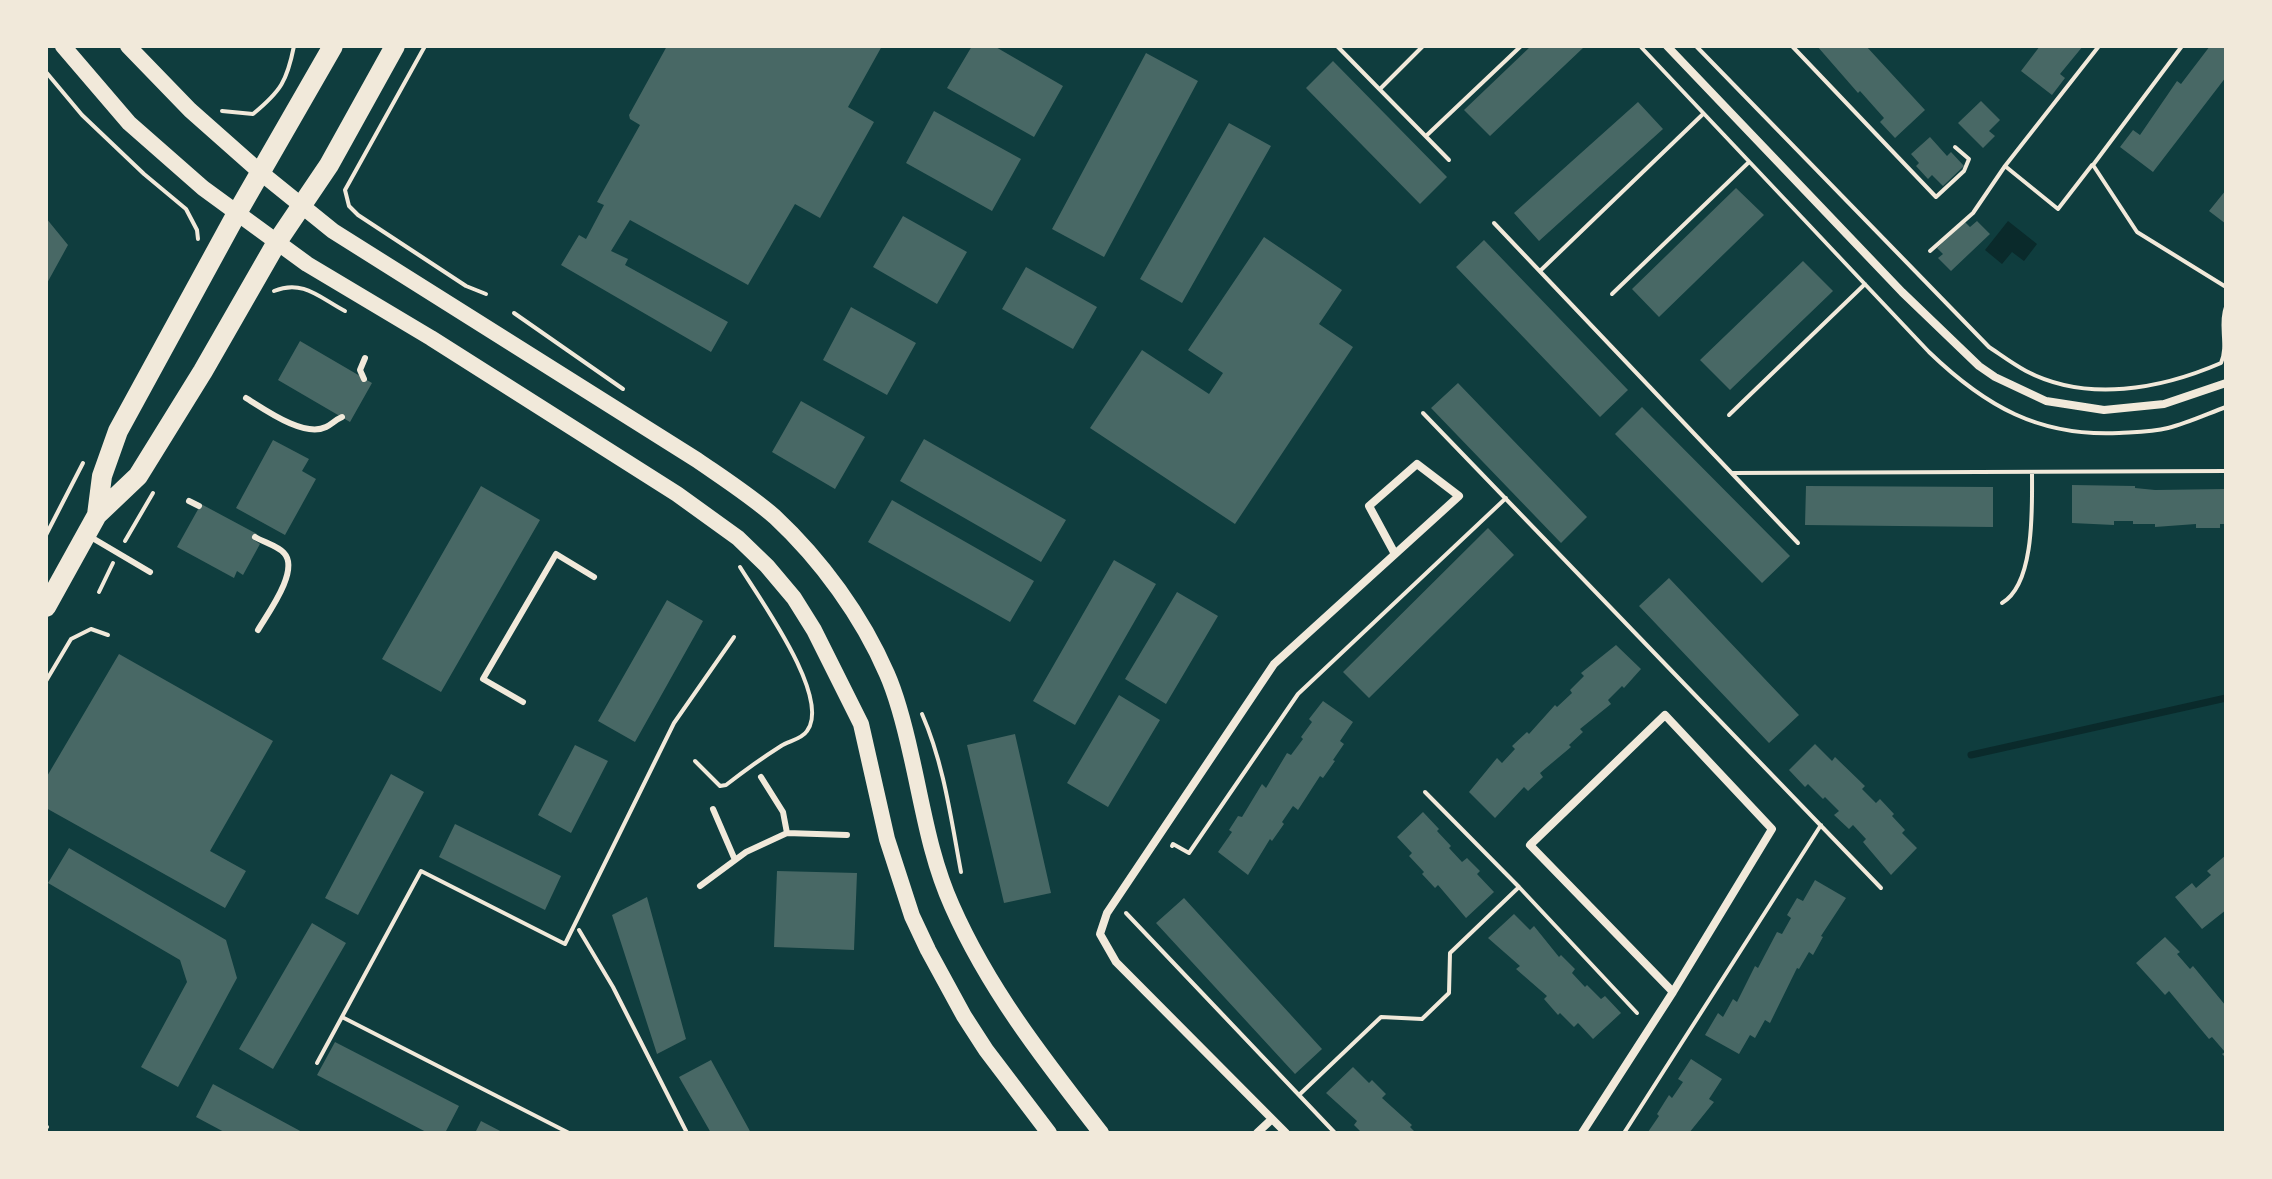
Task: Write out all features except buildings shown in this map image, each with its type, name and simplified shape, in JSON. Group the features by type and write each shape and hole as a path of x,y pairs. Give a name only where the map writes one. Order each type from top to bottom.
{"main road":[{"path":"63,46 129,123 203,188 277,242 677,494 738,538 767,566 794,598 814,630 861,724 891,853 912,916 928,950 986,1050 1049,1133"},
{"path":"128,46 190,110 333,231 731,484 774,516 808,552 852,610 888,675 911,755 936,865 967,939 1017,1022 1101,1133"},
{"path":"97,515 102,476 118,431 333,46"},
{"path":"46,607 97,515 138,476 277,242 329,165 395,46"}],"street":[{"path":"1667,46 1902,292 1979,366 1995,377 2046,401 2104,410 2164,404 2226,383"},
{"path":"1286,1133 1116,962 1100,934 1107,913 1274,664 1459,496 1417,464 1369,506 1395,554"},
{"path":"1582,1133 1673,992 1772,829 1665,715 1530,845 1673,992"},
{"path":"1257,1133 1272,1119"}],"lane":[{"path":"364,379 357,371 365,358"},
{"path":"246,398 297,426 312,429 326,427 342,417"},
{"path":"331,410 332,421"},
{"path":"189,501 199,506"},
{"path":"86,534 150,572"},
{"path":"255,537 284,553 289,564 289,575 258,630"},
{"path":"523,702 483,679 556,554 594,577"},
{"path":"761,777 783,812 787,833"},
{"path":"713,809 735,860"},
{"path":"700,886 746,852 787,833 847,835"}],"path":[{"path":"220,111 253,114 266,103 286,79 294,46"},
{"path":"425,46 345,190 349,206 358,215 466,286 486,294"},
{"path":"1337,46 1449,160"},
{"path":"1380,89 1423,46"},
{"path":"1426,136 1521,46"},
{"path":"1640,46 1887,308"},
{"path":"1696,46 1989,347 2027,372 2065,385 2103,389 2136,389 2197,373 2221,363 2225,354 2223,314 2226,307"},
{"path":"1792,46 1936,197 1964,171 1969,159 1955,147"},
{"path":"1930,251 1973,213 2005,166 2099,46"},
{"path":"2005,166 2058,209 2182,46"},
{"path":"46,72 82,115 186,209 197,230 199,245"},
{"path":"1540,271 1703,114"},
{"path":"1612,294 1749,162"},
{"path":"2093,165 2137,232 2226,287"},
{"path":"1494,223 1798,543"},
{"path":"270,292 289,284 301,287 352,315"},
{"path":"1729,415 1865,284"},
{"path":"514,313 635,398"},
{"path":"1423,413 1881,888"},
{"path":"46,535 84,460"},
{"path":"1732,473 2226,471"},
{"path":"2002,603 2012,597 2031,547 2032,473"},
{"path":"1165,856 1173,844 1189,853 1298,694 1506,498"},
{"path":"99,592 118,554"},
{"path":"695,761 720,786 726,785 784,744 806,734 813,721 814,707 805,679 737,563"},
{"path":"46,681 71,639 91,629 108,635"},
{"path":"317,1063 421,871 565,944 674,723 734,637"},
{"path":"1425,792 1637,1013"},
{"path":"1624,1133 1821,825"},
{"path":"1299,1095 1381,1017 1422,1019 1449,993 1450,953 1519,887"},
{"path":"1133,903 1125,914 1335,1133"},
{"path":"579,930 613,987 687,1133"},
{"path":"342,1017 569,1133"}],"water":[{"path":"2008,221 2037,244 2024,261 2012,252 2002,264 1985,250"}],"waterway":[{"path":"1971,755 2226,698"}]}
